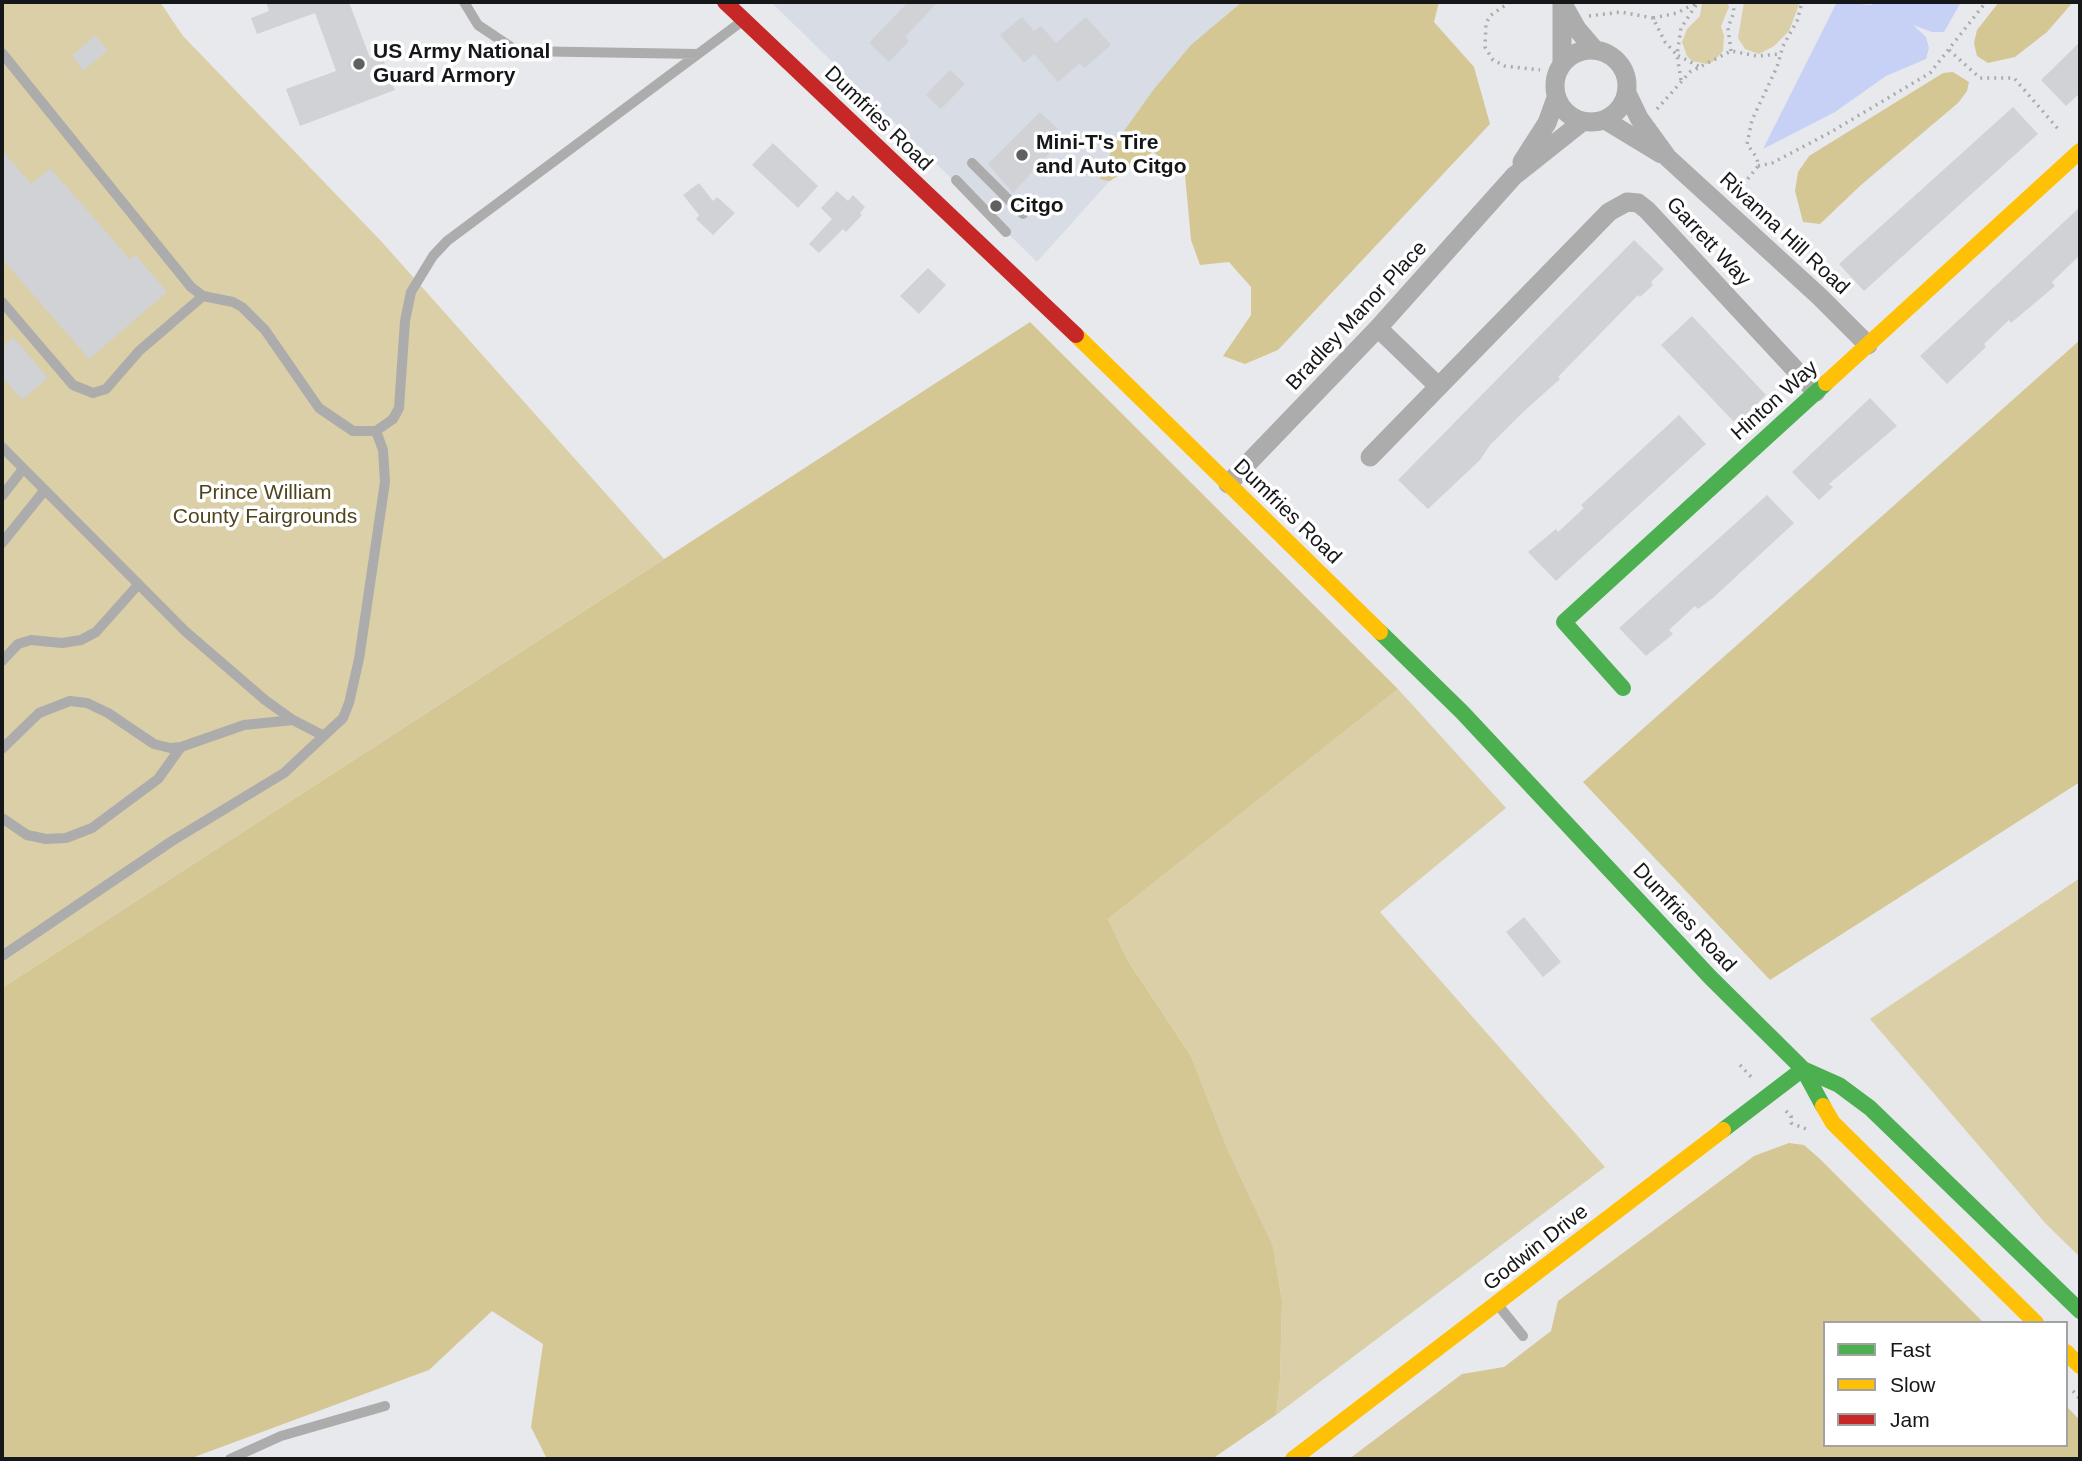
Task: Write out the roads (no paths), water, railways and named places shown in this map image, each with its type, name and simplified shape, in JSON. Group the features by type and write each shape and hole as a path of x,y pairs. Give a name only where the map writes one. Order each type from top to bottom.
{"main road":[{"name":"Dumfries Road","path":"725,2 1462,712 1710,977 1803,1069 1833,1123 2034,1321"},
{"name":"Hinton Way","path":"1623,688 1564,622 2080,151"},
{"name":"Dumfries Road","path":"1803,1069 1839,1085 1870,1108 2080,1311"},
{"name":"Godwin Drive","path":"1293,1459 1803,1069"}],"street":[{"path":"1562,2 1577,29 1595,50 1616,60 1627,81 1627,93 1615,114 1605,120 1582,122 1562,109 1556,98 1554,86 1562,64 1562,2"},
{"path":"1562,64 1577,53 1595,50"},
{"name":"Rivanna Hill Road","path":"1627,93 1639,118 1668,158 1868,345"},
{"name":"Bradley Manor Place","path":"1514,176 1547,123 1556,98"},
{"name":"Rivanna Hill Road","path":"1605,120 1668,158"},
{"name":"Bradley Manor Place","path":"1228,484 1378,328 1514,176 1582,122"},
{"name":"Garrett Way","path":"1370,457 1609,212 1628,202 1638,203 1647,211 1816,392"},
{"path":"1378,328 1438,386"}],"lane":[{"path":"464,2 478,25 517,51 698,54"},
{"path":"2,54 191,287 203,296 242,307 265,330 319,408 337,423 353,431 376,431 393,419 399,408 409,302 418,278 433,256 447,241 744,20"},
{"path":"972,163 1023,214"},
{"path":"956,180 1006,232"},
{"path":"2,302 72,385 93,393 106,389 149,341 203,296"},
{"path":"2,956 172,841 285,773 343,718 359,659 385,482 383,450 376,431"},
{"path":"2,447 137,586 185,631 293,720 324,736"},
{"path":"2,496 23,469"},
{"path":"2,543 44,491"},
{"path":"2,661 18,644 31,640 62,643 81,640 96,632 137,586"},
{"path":"2,749 39,713 70,701 87,703 108,713 154,744 181,747 244,725 293,720"},
{"path":"2,818 27,835 46,839 66,838 92,828 158,779 181,747"},
{"path":"1498,1304 1523,1336"},
{"path":"230,1459 281,1436 385,1406"}],"water":[{"path":"1837,2 1871,5 1874,2 1961,2 1944,32 1932,32 1913,25 1926,37 1929,48 1926,59 1886,76 1835,112 1763,149"}],"place":[{"name":"US Army National Guard Armory","path":"359,64"},
{"name":"Mini-T's Tire and Auto Citgo","path":"1022,155"},
{"name":"Citgo","path":"996,206"}],"park label":[{"name":"Prince William County Fairgrounds","path":"265,505"}]}
